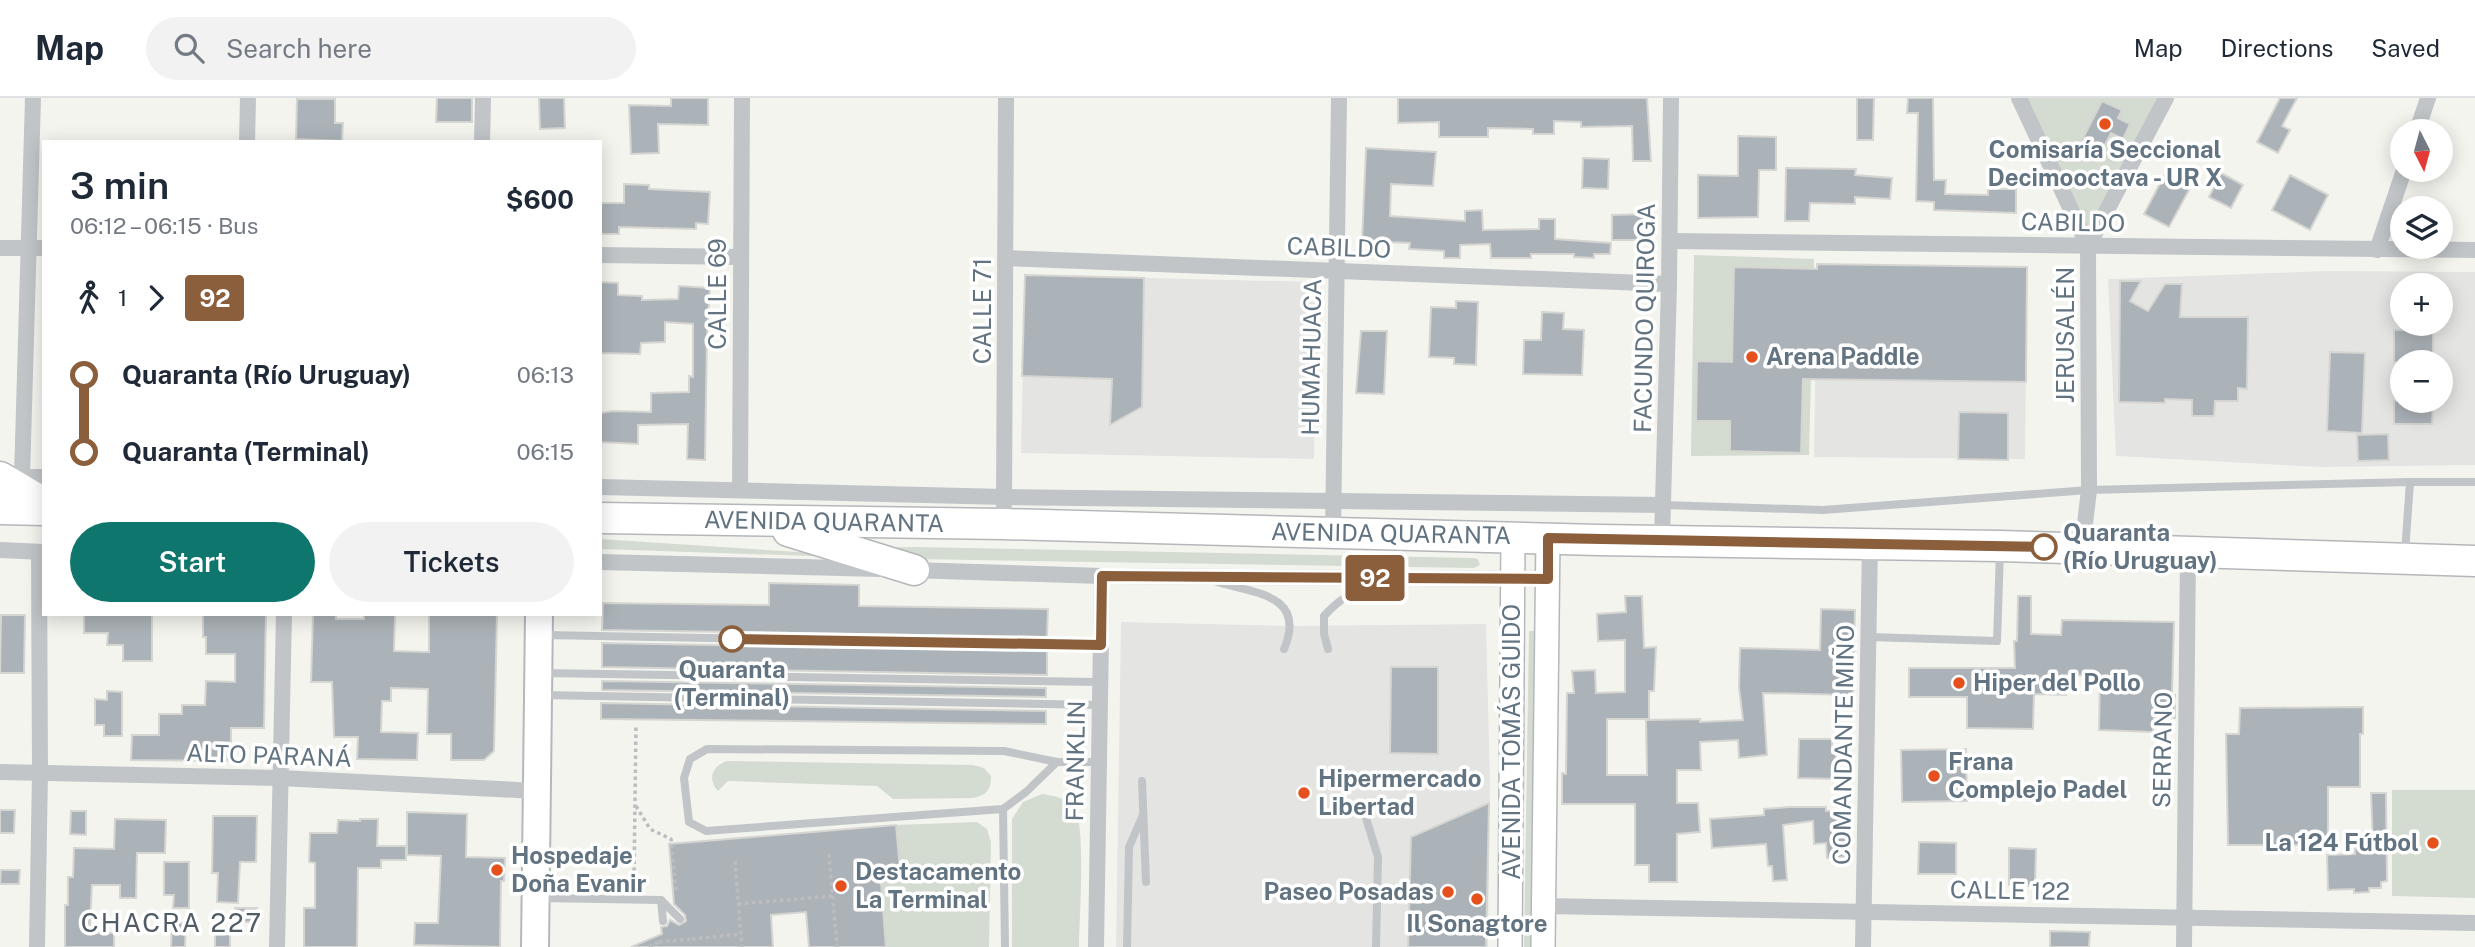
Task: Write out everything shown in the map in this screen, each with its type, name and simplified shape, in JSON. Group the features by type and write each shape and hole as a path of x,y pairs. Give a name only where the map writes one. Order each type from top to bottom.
{"highway":[{"path":"7,477 42,502"},
{"path":"0,509 42,510"},
{"name":"AVENIDA QUARANTA","path":"602,518 758,522 1004,511 1332,533 2000,546 2475,561"},
{"path":"758,522 915,570"}],"main road":[{"name":"AVENIDA TOMÁS GUIDO","path":"1510,947 1513,537"},
{"name":"AVENIDA TOMÁS GUIDO","path":"1543,947 1548,538"},
{"path":"535,947 539,625"}],"street":[{"path":"33,98 36,248 7,477 42,477"},
{"path":"247,140 248,98"},
{"path":"482,140 483,98"},
{"name":"CALLE 69","path":"740,490 742,98"},
{"name":"CALLE 71","path":"1004,511 1006,98"},
{"name":"HUMAHUACA","path":"1332,533 1339,98"},
{"name":"FACUNDO QUIROGA","path":"1662,540 1670,284 1671,98"},
{"path":"2019,98 2088,246"},
{"name":"JERUSALÉN","path":"2082,549 2089,490 2088,246 2166,98"},
{"path":"2421,119 2428,98"},
{"path":"2377,250 2400,182"},
{"name":"CABILDO","path":"1670,241 2475,250"},
{"path":"0,248 36,248"},
{"path":"602,255 741,257"},
{"name":"CABILDO","path":"1006,258 1670,284"},
{"path":"602,487 740,490 1004,511 1333,502 1663,505"},
{"name":"COMANDANTE MIÑO","path":"1863,947 1870,544"},
{"path":"0,550 42,552 37,947"},
{"name":"SERRANO","path":"2184,947 2188,553"},
{"path":"602,562 1102,576 1548,579"},
{"name":"FRANKLIN","path":"1096,947 1102,576"},
{"path":"277,947 284,616"},
{"name":"ALTO PARANÁ","path":"0,772 280,778 537,791"},
{"name":"CALLE 122","path":"1544,906 2475,923"}],"lane":[{"path":"2404,557 2410,482"},
{"path":"1663,505 1823,510 2089,490 2475,482"},
{"path":"1869,638 1997,641 2000,546"},
{"path":"1200,577 1276,600 1285,607 1290,618 1290,635 1284,649"},
{"path":"1328,649 1324,634 1324,616 1334,604 1351,593 1384,578"},
{"path":"539,625 1101,645"},
{"path":"538,684 1101,682"},
{"path":"538,684 1100,705"},
{"path":"1057,762 1026,792 1003,809 706,831 689,822 684,778 690,759 707,749 1004,751 1057,762 1099,762"},
{"path":"1142,781 1146,882"},
{"path":"1003,809 1005,947"},
{"path":"1127,947 1129,847 1143,814"},
{"path":"1366,818 1378,857 1376,947"},
{"path":"536,898 661,900 680,919"},
{"path":"661,900 663,921"}],"path":[{"path":"634,878 636,724"},
{"path":"634,803 650,830 671,839 676,891"},
{"path":"829,853 837,947"},
{"path":"734,861 742,947"},
{"path":"738,904 833,896"},
{"path":"649,947 659,943 741,934"}],"shaded area":[{"path":"2023,98 2157,98 2087,239"},
{"name":"Arena Paddle","path":"1694,255 1814,259 1809,455 1691,456"},
{"path":"1817,264 2027,267 2025,459 1814,457"},
{"path":"2327,271 2475,272 2475,465 2320,467 2116,456 2108,279"},
{"path":"1025,275 1319,282 1314,459 1021,453"},
{"path":"602,539 813,553 813,556 602,549"},
{"path":"853,548 1473,558 1478,559 1480,565 1474,568 915,559"},
{"name":"Hipermercado Libertad","path":"1121,622 1290,626 1486,624 1490,783 1488,947 1116,947"},
{"path":"1529,631 1542,631 1537,947 1524,947"},
{"path":"727,761 973,765 984,768 991,776 991,781 987,791 973,798 893,799 877,786 728,781 718,791 713,782 713,773"},
{"name":"La 124 Fútbol","path":"2392,790 2475,790 2475,898 2392,896"},
{"path":"1042,794 1065,800 1075,810 1078,819 1081,854 1079,947 1012,947 1012,819 1023,802"},
{"path":"977,822 987,829 991,842 989,947 886,947 881,883 901,881 896,825"}],"building":[{"path":"437,98 472,98 472,122 436,122"},
{"path":"539,98 564,98 565,128 540,129"},
{"path":"671,98 708,98 708,125 658,124 659,153 631,154 629,105 671,106"},
{"path":"1398,98 1647,98 1651,161 1633,161 1632,126 1581,127 1581,122 1554,121 1554,134 1533,134 1533,129 1488,128 1488,137 1439,137 1439,122 1398,123"},
{"path":"1857,98 1874,98 1873,140 1857,140"},
{"path":"1908,98 1933,98 1934,180 1946,180 1945,194 1988,195 1988,189 2016,189 2016,213 1934,210 1934,202 1916,201 1918,113 1907,113"},
{"path":"2280,98 2297,98 2282,126 2290,130 2278,153 2257,142"},
{"path":"297,99 335,99 335,123 343,123 342,140 296,139"},
{"path":"2102,101 2122,110 2118,118 2130,124 2123,139 2111,133 2098,158 2078,148"},
{"path":"1738,136 1776,137 1776,170 1759,170 1758,217 1698,218 1698,175 1738,176"},
{"path":"1366,148 1436,152 1433,186 1391,184 1390,216 1465,221 1465,211 1482,210 1483,230 1539,229 1539,219 1555,219 1555,239 1611,243 1610,254 1594,254 1594,258 1574,257 1574,254 1531,254 1531,258 1491,258 1490,244 1460,245 1460,258 1444,258 1444,251 1409,249 1410,243 1362,241"},
{"path":"1583,158 1609,159 1608,189 1582,188"},
{"path":"2169,166 2195,179 2169,227 2144,214"},
{"path":"1786,168 1856,169 1855,175 1892,178 1890,199 1855,197 1855,204 1810,203 1809,221 1785,221"},
{"path":"2221,173 2243,185 2231,208 2209,197"},
{"path":"2290,175 2328,195 2310,230 2272,210"},
{"path":"624,184 649,185 649,189 710,192 708,224 696,223 696,229 619,227 619,234 602,234 602,203 624,203"},
{"path":"1648,214 1648,240 1612,240 1612,215"},
{"path":"1817,264 2027,267 2026,382 1803,379 1801,453 1730,451 1730,421 1696,421 1697,361 1732,362 1734,267 1817,269"},
{"path":"1025,275 1144,278 1142,407 1110,425 1112,379 1022,376"},
{"path":"2120,281 2141,281 2130,301 2148,311 2165,284 2182,284 2180,317 2248,317 2247,389 2238,388 2238,401 2215,401 2214,416 2192,416 2192,400 2165,399 2165,403 2119,402"},
{"path":"602,282 618,283 618,295 642,296 642,300 678,299 679,286 710,288 705,460 687,459 688,424 638,425 638,444 602,442 602,413 651,412 651,393 689,392 689,376 693,377 693,324 665,322 665,342 641,343 640,354 602,353"},
{"path":"1456,301 1478,302 1476,365 1454,364 1454,358 1429,357 1431,307 1456,308"},
{"path":"1542,312 1564,313 1563,329 1584,330 1582,375 1523,374 1524,340 1541,340"},
{"path":"1361,331 1387,331 1384,394 1356,393"},
{"path":"2394,336 2433,336 2433,350 2394,350"},
{"path":"2330,352 2365,353 2362,433 2327,431"},
{"path":"1959,412 2008,413 2008,460 1958,459"},
{"path":"2394,413 2432,413 2432,424 2394,424"},
{"path":"2388,434 2389,460 2358,461 2357,435"},
{"path":"769,583 859,585 859,606 1048,609 1047,637 602,630 603,603 769,605"},
{"path":"1625,596 1642,596 1644,648 1656,647 1654,691 1649,691 1649,719 1607,719 1607,775 1647,775 1646,720 1743,720 1739,687 1740,648 1820,650 1821,609 1855,610 1853,695 1763,693 1767,755 1739,758 1738,740 1700,742 1701,770 1677,770 1677,803 1698,803 1700,832 1677,834 1677,882 1649,882 1649,865 1635,865 1635,804 1562,804 1562,773 1566,774 1567,693 1574,693 1572,671 1595,670 1596,693 1625,692 1625,640 1598,641 1597,614 1626,612"},
{"path":"2018,596 2031,596 2031,634 2061,635 2062,620 2174,622 2172,695 2175,695 2175,718 2154,718 2153,732 2099,730 2100,676 2067,675 2066,695 2034,694 2033,729 1967,728 1967,697 1909,697 1909,668 2015,668 2014,641 2017,641"},
{"path":"1,615 25,615 24,673 0,673"},
{"path":"84,616 152,616 152,661 123,661 123,645 107,645 108,633 84,633"},
{"path":"203,616 266,616 264,728 231,728 231,761 131,760 132,735 159,735 159,714 182,714 182,705 205,705 206,681 235,682 235,654 206,654 206,637 203,637"},
{"path":"313,616 364,619 364,616 395,616 394,651 429,652 429,616 497,616 494,751 484,760 451,760 451,734 427,734 428,689 391,688 391,701 382,701 381,732 418,733 417,760 357,759 358,737 334,737 332,682 311,682"},
{"path":"602,643 1047,651 1047,675 602,667"},
{"path":"1391,667 1438,667 1438,754 1390,753"},
{"path":"602,681 1046,688 1046,697 602,690"},
{"path":"107,691 122,692 122,736 104,736 104,725 95,725 95,699 107,700"},
{"path":"601,703 1046,711 1046,724 601,719"},
{"path":"2363,707 2360,787 2328,787 2328,845 2228,845 2226,734 2239,734 2240,708"},
{"path":"1799,739 1832,739 1832,753 1836,753 1836,779 1798,778"},
{"name":"Frana Complejo Padel","path":"1966,749 1967,801 1902,802 1901,750"},
{"path":"2371,793 2386,793 2387,881 2381,882 2381,888 2369,888 2369,892 2354,893 2354,889 2328,890 2327,855 2355,854 2355,848 2373,848"},
{"name":"Paseo Posadas","path":"1489,803 1486,947 1408,947 1411,837"},
{"path":"1789,807 1844,810 1847,857 1827,858 1826,843 1814,844 1813,821 1783,825 1787,880 1773,881 1772,866 1768,866 1766,844 1712,848 1710,819 1764,815 1764,809"},
{"path":"0,810 15,810 14,833 0,833"},
{"path":"71,811 86,811 86,835 70,834"},
{"path":"407,812 467,814 466,857 505,858 504,881 501,881 500,947 414,945 415,923 438,923 441,856 407,855"},
{"path":"213,816 257,816 256,862 240,862 238,903 217,902 218,873 212,873"},
{"path":"115,819 166,820 165,853 137,853 136,898 120,898 120,885 92,885 90,927 96,927 96,933 114,933 114,947 65,947 65,905 68,905 68,877 73,877 74,848 114,849"},
{"path":"378,819 377,846 406,846 406,860 381,860 381,868 358,868 357,947 304,947 304,908 315,908 315,863 309,862 310,833 337,833 338,820"},
{"path":"896,825 901,881 881,883 886,947 809,947 806,912 771,915 773,947 631,947 662,934 661,927 667,926 670,920 679,925 686,921 685,915 674,904 669,844"},
{"path":"1919,842 1956,843 1956,874 1918,874"},
{"path":"2009,848 2036,849 2035,886 2009,885"},
{"path":"164,862 189,862 189,908 173,908 174,895 164,895"},
{"path":"1,870 20,870 19,884 0,884"},
{"path":"235,908 257,908 257,922 235,922"},
{"path":"172,923 186,923 185,947 171,947"},
{"path":"2050,931 2090,932 2089,947 2050,947"},
{"path":"215,932 230,932 230,947 215,947"}],"bus line":[{"name":"92","path":"732,639 1101,645 1102,576 1548,579 1548,538 2044,547"}],"place":[{"name":"Comisaría Seccional Decimooctava - UR X","path":"2105,124"},
{"name":"Arena Paddle","path":"1752,357"},
{"name":"Quaranta (Río Uruguay)","path":"2044,547"},
{"name":"Quaranta (Terminal)","path":"732,639"},
{"name":"Hiper del Pollo","path":"1959,683"},
{"name":"Frana Complejo Padel","path":"1934,776"},
{"name":"Hipermercado Libertad","path":"1304,793"},
{"name":"La 124 Fútbol","path":"2433,843"},
{"name":"Hospedaje Doña Evanir","path":"497,870"},
{"name":"Destacamento La Terminal","path":"841,886"},
{"name":"Paseo Posadas","path":"1448,892"},
{"name":"Il Sonagtore","path":"1477,899"}],"district":[{"name":"CHACRA 227","path":"172,923"}]}
